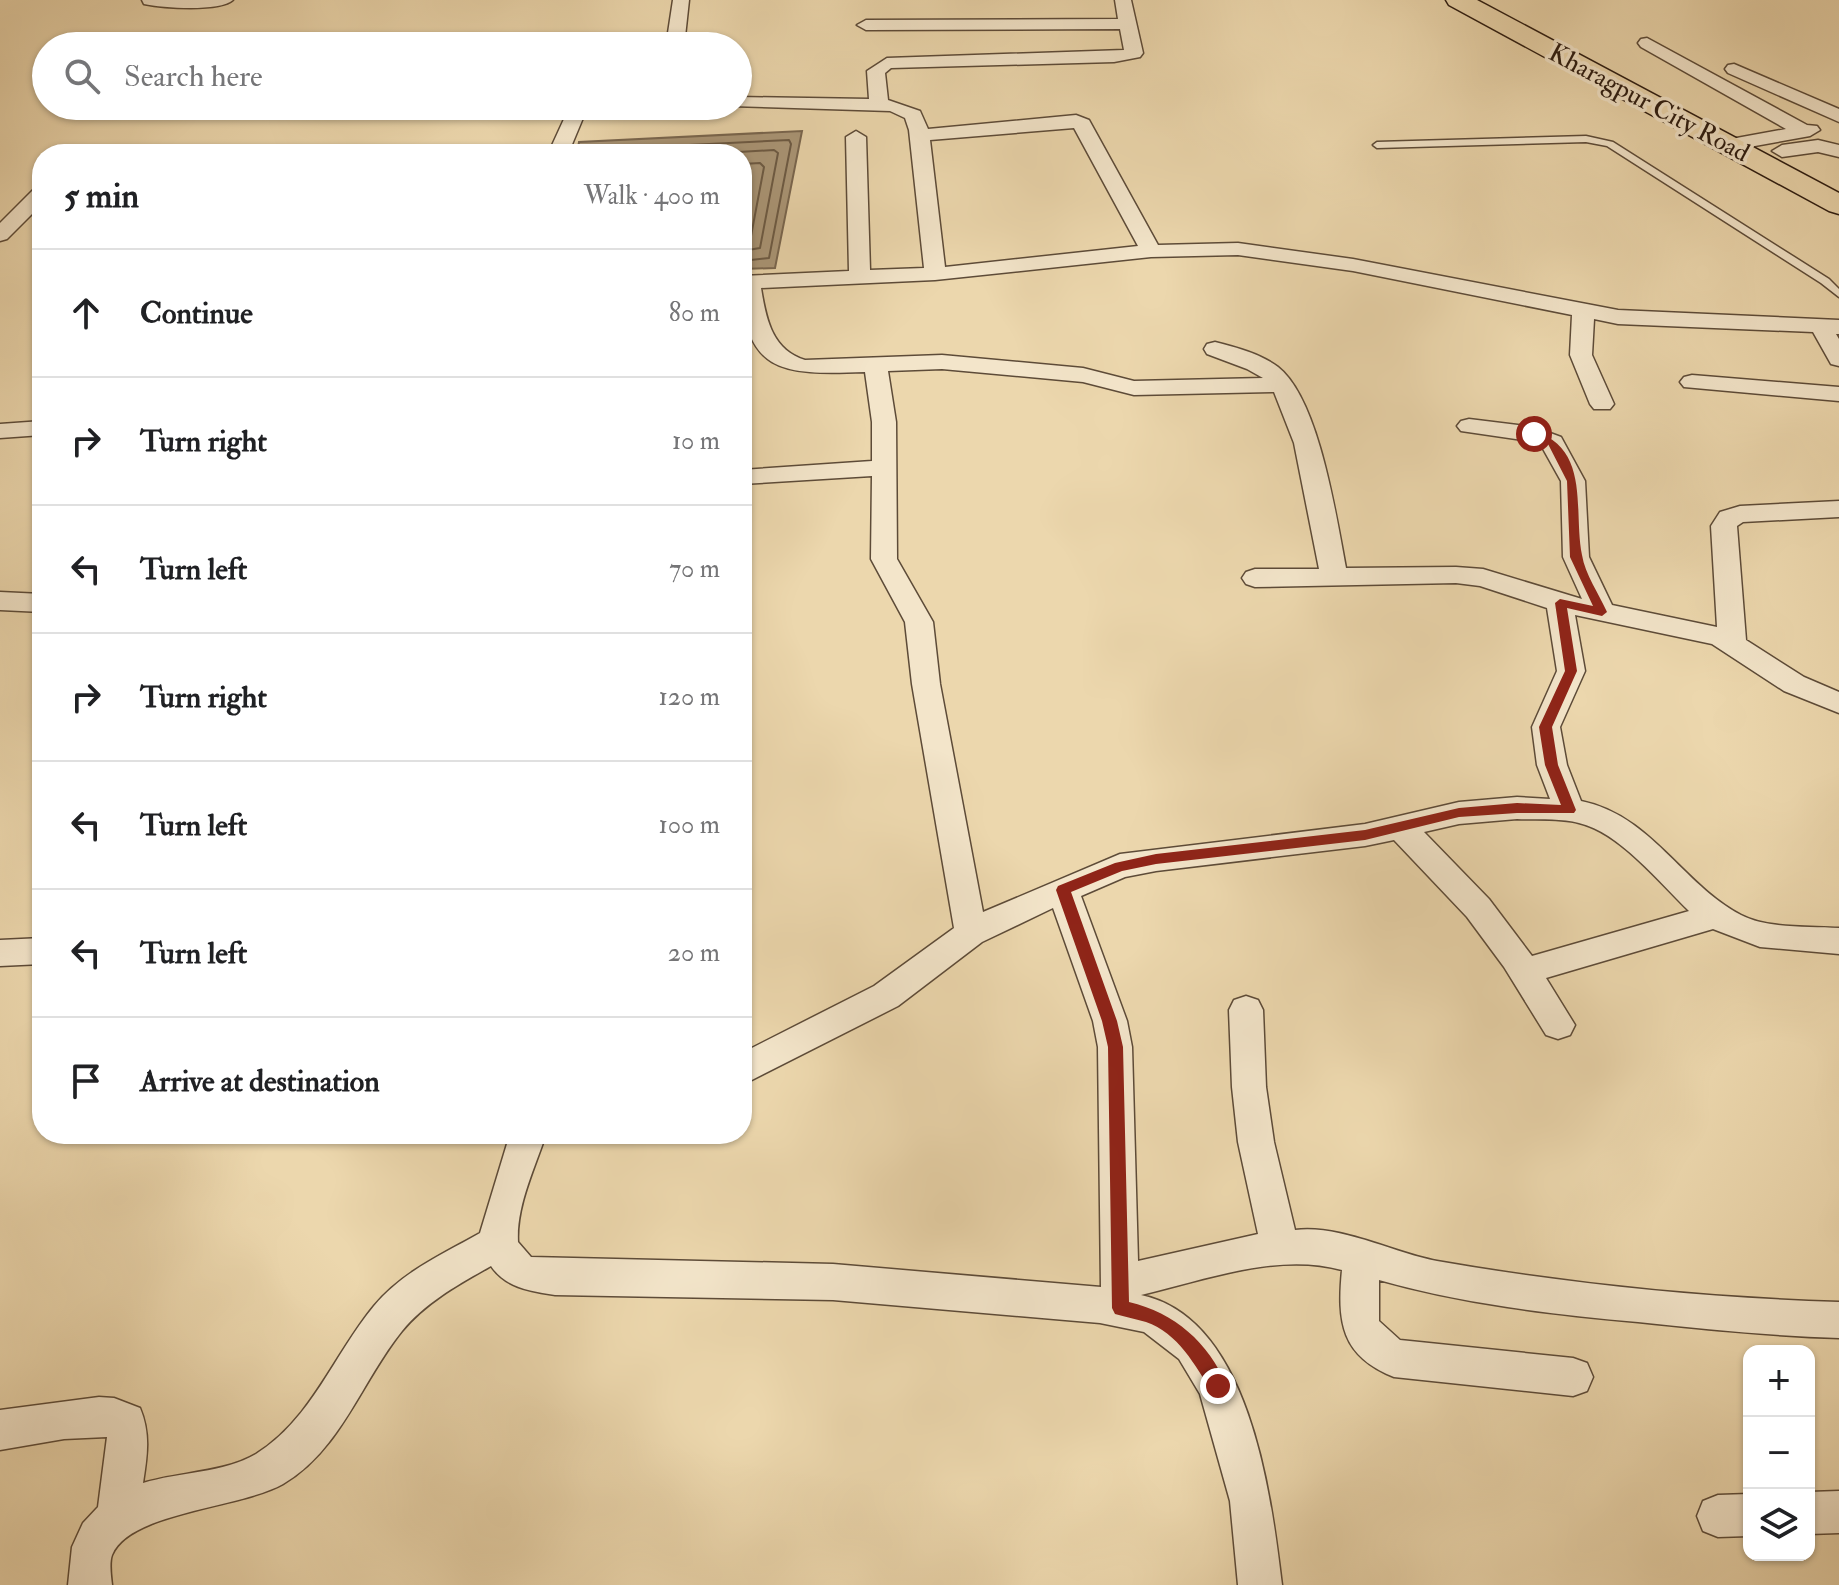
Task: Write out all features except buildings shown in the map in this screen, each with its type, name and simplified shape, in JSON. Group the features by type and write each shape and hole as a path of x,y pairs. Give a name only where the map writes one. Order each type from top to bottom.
{"main road":[{"name":"Kharagpur City Road","path":"1458,0 1839,205"}],"street":[{"path":"150,0 172,3 225,0"},
{"path":"677,32 681,0"},
{"path":"879,105 876,71 887,63 1127,56 1136,50 1123,0"},
{"path":"866,25 1129,24"},
{"path":"1647,43 1804,131"},
{"path":"1734,69 1839,116"},
{"path":"752,103 894,106 913,115 920,135 935,274"},
{"path":"562,144 573,120"},
{"path":"920,135 1076,121 1082,124 1151,251"},
{"path":"1738,150 1839,124"},
{"path":"856,137 860,277"},
{"path":"1738,150 1807,146 1839,151"},
{"path":"0,235 32,202"},
{"path":"19,215 32,216"},
{"path":"752,282 935,274 1151,251 1238,249 1353,265 1618,317 1830,326 1839,359"},
{"path":"1583,312 1581,355 1602,404"},
{"path":"752,334 792,365 942,362 1083,375 1134,388 1282,385"},
{"path":"1215,349 1264,368 1282,385 1295,414 1314,475 1334,576"},
{"path":"875,364 884,422 884,559 886,570 907,593 920,627 925,682 971,933"},
{"path":"1692,382 1839,394"},
{"path":"1469,426 1534,434 1552,442 1573,481 1576,557 1602,612"},
{"path":"0,431 32,429"},
{"path":"752,476 884,468"},
{"path":"1732,643 1724,526 1729,518 1740,514 1839,509"},
{"path":"1255,578 1483,578 1560,603 1698,631 1732,643 1794,684 1839,703"},
{"path":"0,601 32,603"},
{"path":"1560,603 1571,671 1546,727 1552,765 1569,810"},
{"path":"752,1065 886,996 971,933 1120,866 1156,859 1365,835 1459,813 1517,808 1583,812 1636,841 1730,924 1760,934 1839,941"},
{"path":"1400,827 1478,908 1524,971 1558,1025"},
{"path":"1063,890 1110,1021 1115,1047 1120,1295"},
{"path":"1524,971 1718,915"},
{"path":"0,953 32,951"},
{"path":"1246,1010 1249,1087 1256,1142 1280,1247"},
{"path":"525,1144 505,1207 499,1242 505,1256 518,1269 555,1277 833,1282 999,1294 1120,1295 1280,1247 1301,1246 1362,1258 1434,1278 1544,1295 1760,1317 1839,1320"},
{"path":"90,1585 91,1555 100,1535 117,1518 137,1506 164,1497 238,1480 268,1469 295,1449 326,1414 389,1318 410,1297 499,1242"},
{"path":"1362,1258 1358,1317 1362,1334 1374,1348 1394,1358 1573,1377"},
{"path":"1120,1295 1174,1329 1193,1346 1218,1386 1251,1501 1260,1585"},
{"path":"0,1430 92,1417 114,1416 126,1422 128,1443 117,1518"},
{"path":"1815,1513 1839,1512"}],"lane":[{"path":"1377,145 1586,139 1610,144 1825,281 1839,294"}],"water":[{"path":"802,131 775,268 752,269 752,144 579,142"}],"route":[{"path":"1218,1386 1193,1346 1174,1329 1153,1316 1121,1308 1115,1047 1110,1021 1063,890 1120,866 1156,859 1365,835 1459,813 1517,808 1569,810 1552,765 1546,727 1571,671 1560,603 1602,612 1576,557 1573,481 1552,442 1534,434"}]}
